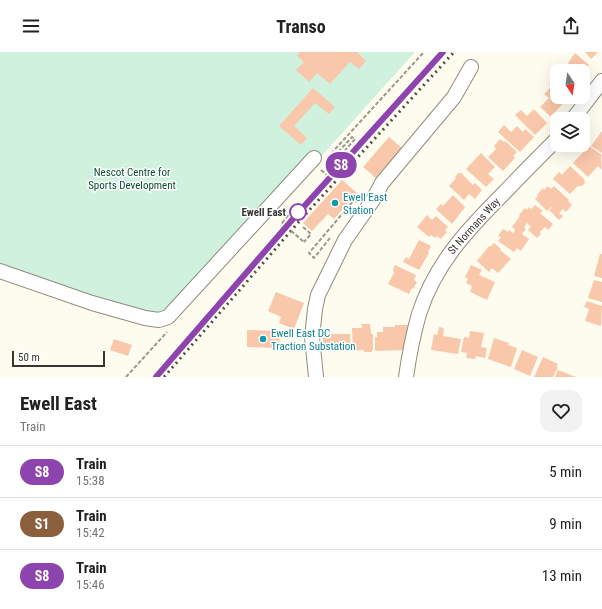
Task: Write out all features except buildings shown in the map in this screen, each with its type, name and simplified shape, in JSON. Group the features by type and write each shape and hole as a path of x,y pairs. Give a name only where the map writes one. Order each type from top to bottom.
{"street":[{"path":"316,377 312,337 315,309 318,295 345,240 373,200 382,183 454,97 471,67"},
{"path":"578,112 602,81"},
{"name":"St Normans Way","path":"406,377 413,335 419,313 446,257 473,224 550,146"},
{"path":"0,272 92,303 145,318 159,320 164,319 168,317 319,164"}],"path":[{"path":"328,176 319,164 352,136 355,139 327,171 330,173"},
{"path":"333,235 314,258 309,253 354,200"},
{"path":"293,216 290,213 282,223 304,242 311,234 303,227"}],"green space":[{"name":"Nescot Centre for Sports Development","path":"0,52 415,52 317,161 272,214 168,326 0,265"}],"railway":[{"path":"156,377 299,212 443,52"},
{"path":"164,377 303,217 454,52"}],"train":[{"name":"S8","path":"156,377 299,212 443,52"}],"place":[{"name":"Ewell East Station","path":"335,203"},
{"name":"Ewell East","path":"298,212"},
{"name":"Ewell East DC Traction Substation","path":"263,339"}]}
